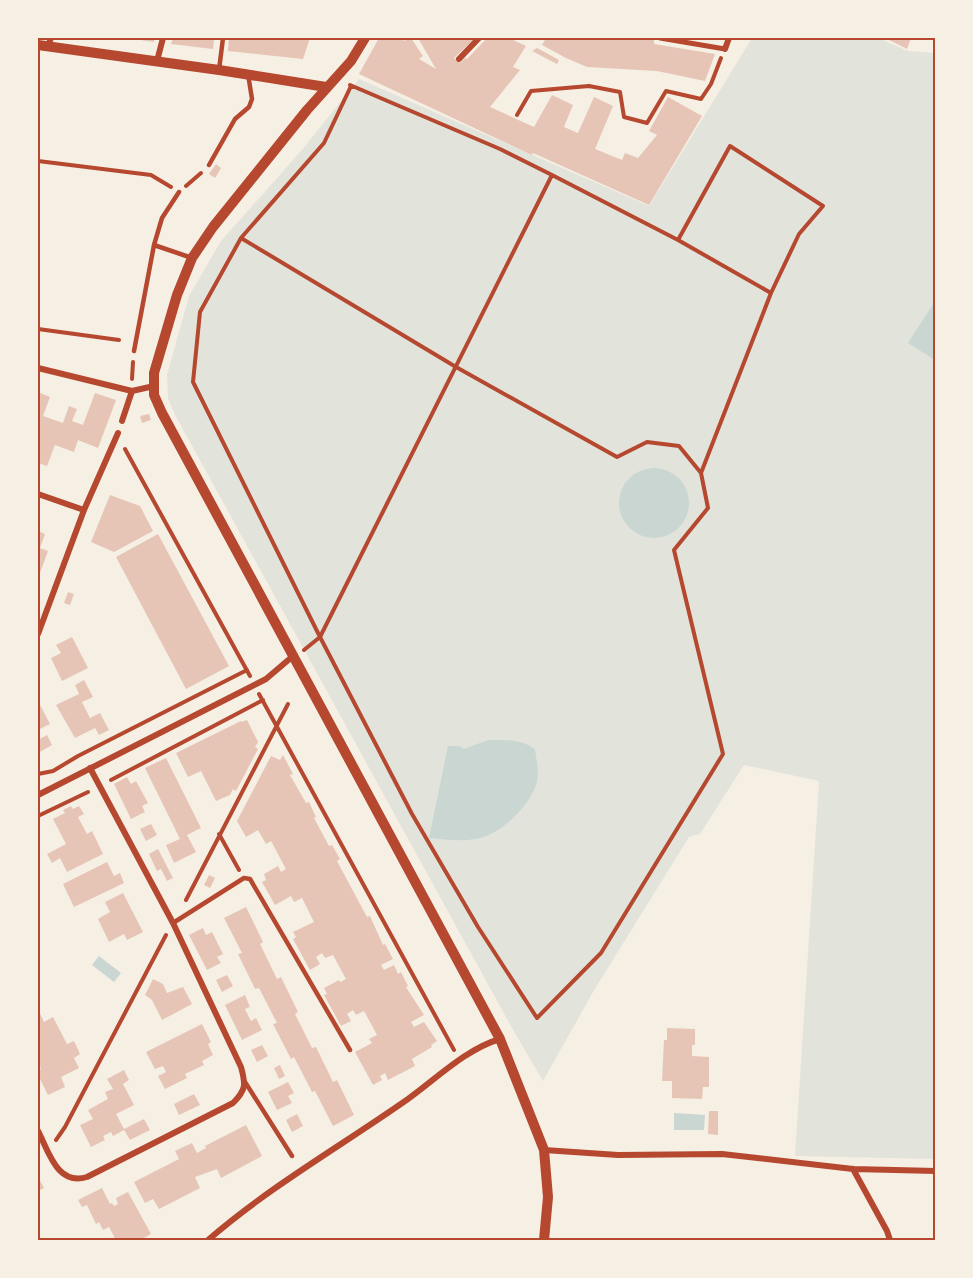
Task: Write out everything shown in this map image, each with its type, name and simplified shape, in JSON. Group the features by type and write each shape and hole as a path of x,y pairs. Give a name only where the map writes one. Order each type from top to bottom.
{"street":[{"path":"157,61 163,38"},
{"path":"365,38 356,54 326,87 213,227 192,258 173,306 154,373 154,395 500,1039 544,1150 548,1197 544,1240"},
{"path":"459,59 479,38"},
{"path":"660,38 724,49 729,38"},
{"path":"46,43 326,87"},
{"path":"38,368 132,391 154,386"},
{"path":"122,421 132,391"},
{"path":"38,634 84,510 118,433"},
{"path":"38,494 84,510"},
{"path":"38,795 266,679 293,656"},
{"path":"38,1131 57,1167 64,1176 76,1180 87,1177 232,1103 241,1094 245,1082 241,1067 173,923 90,768"},
{"path":"208,1240 251,1205 407,1100 468,1055 500,1039"},
{"path":"544,1150 618,1155 722,1154 853,1169 936,1171"},
{"path":"853,1169 890,1240"}],"lane":[{"path":"219,70 223,38"},
{"path":"209,165 235,119 249,107 252,99 248,74"},
{"path":"134,351 154,245 162,218 179,192"},
{"path":"154,245 192,258"},
{"path":"173,923 244,878 250,879 350,1050"},
{"path":"245,1082 292,1156"}],"path":[{"path":"518,115 531,91 589,86 620,92 624,117 647,123 666,91 701,99 711,84 724,49"},
{"path":"338,74 351,86 500,149 552,175 678,240 771,292"},
{"path":"241,238 456,368 617,457 647,442 679,446 701,473 708,508 674,550 723,754 601,953 537,1018 478,927 412,814 320,638 193,382 200,312 241,238 324,144 351,86"},
{"path":"678,240 730,146 823,206 799,234 771,292 701,473"},
{"path":"38,161 151,175 179,192 209,165"},
{"path":"320,638 552,175"},
{"path":"38,329 119,340"},
{"path":"132,391 134,351"},
{"path":"118,433 129,438 124,448 461,1060"},
{"path":"38,774 53,771 247,670"},
{"path":"111,780 263,700"},
{"path":"38,816 88,792"},
{"path":"219,834 244,878"}],"shaded area":[{"path":"752,38 878,38 908,51 935,53 935,1159 795,1156 819,781 744,765 700,834 689,837 593,992 543,1081 174,413 168,398 167,375 189,296 221,241 301,151 359,79 649,206"},
{"path":"935,301 935,360 908,343"},
{"path":"661,468 674,474 683,483 687,489 689,503 687,517 679,528 668,536 647,538 629,528 621,517 619,496 629,478 640,470"},
{"path":"488,740 518,742 535,749 538,777 532,793 514,818 488,835 461,840 429,838 448,746 460,746 464,749"},
{"path":"99,956 121,973 114,982 92,965"},
{"path":"674,1113 705,1115 704,1130 674,1130"}],"building":[{"path":"127,38 155,38 154,42"},
{"path":"173,38 214,38 213,49 171,44"},
{"path":"229,38 310,38 303,59 228,51"},
{"path":"379,38 400,38 405,41 411,38 423,56 419,59 436,69 418,38 475,38 454,58 460,63 465,58 467,59 487,38 509,38 526,46 513,67 520,70 490,107 534,127 552,95 573,105 564,127 578,133 594,97 613,106 595,149 622,160 625,153 638,158 657,135 649,131 668,97 702,116 649,205 533,153 532,155 359,74"},
{"path":"546,38 654,38 654,44 715,54 705,81 657,71 587,67 542,45"},
{"path":"885,38 911,38 907,49"},
{"path":"537,48 559,60 557,64 532,51"},
{"path":"216,164 221,168 215,178 209,174"},
{"path":"38,392 50,397 43,416 63,423 69,406 77,409 72,421 83,425 95,393 116,400 98,448 78,440 74,452 55,445 47,466 38,463"},
{"path":"149,414 151,420 142,423 140,416"},
{"path":"110,495 140,506 153,531 114,552 91,542"},
{"path":"38,531 45,534 40,548 48,551 40,573 38,572"},
{"path":"158,534 229,666 186,689 116,557"},
{"path":"68,592 74,594 70,605 64,603"},
{"path":"72,637 88,668 62,681 51,658 61,653 56,645"},
{"path":"84,680 93,697 82,702 90,718 100,713 109,730 99,735 95,728 75,738 56,705 79,694 75,685"},
{"path":"38,701 50,724 38,730"},
{"path":"247,720 258,742 255,747 258,749 236,791 233,789 230,795 216,801 201,771 188,777 176,753"},
{"path":"47,735 52,745 38,753 38,740"},
{"path":"283,755 293,774 290,775 306,803 309,802 316,817 314,818 329,846 332,845 340,859 337,861 393,959 381,965 384,970 394,965 398,974 401,972 408,986 406,987 424,1015 411,1022 414,1027 424,1022 437,1041 431,1045 432,1047 412,1059 415,1066 388,1080 385,1073 380,1076 382,1080 373,1085 355,1052 372,1043 369,1039 377,1035 364,1011 356,1015 353,1010 347,1014 351,1021 341,1026 324,995 327,994 324,988 346,979 333,955 325,958 322,953 316,957 320,964 310,970 293,939 296,937 293,932 314,922 302,898 294,902 291,896 275,905 262,882 266,880 264,874 278,866 281,872 286,869 271,841 266,844 258,830 246,837 237,821 271,756 280,760"},
{"path":"166,758 201,828 187,835 196,852 174,863 166,845 180,839 145,768"},
{"path":"127,777 131,784 136,781 148,803 142,806 145,812 131,819 114,784"},
{"path":"71,806 73,809 79,806 84,814 78,817 87,834 92,831 103,854 67,872 60,858 52,863 47,854 66,844 53,819 65,813 63,810"},
{"path":"151,824 157,835 146,841 140,829"},
{"path":"158,849 173,878 167,881 161,869 157,871 149,854"},
{"path":"107,862 114,876 120,873 124,883 74,907 63,884"},
{"path":"209,875 215,878 210,888 204,885"},
{"path":"123,893 143,932 127,940 124,934 109,942 98,919 110,912 105,902"},
{"path":"246,907 263,942 260,944 277,979 281,977 298,1012 295,1014 312,1048 316,1047 333,1082 337,1080 354,1115 333,1126 294,1057 291,1059 273,1024 277,1023 259,988 255,989 238,954 242,953 224,918"},
{"path":"203,928 206,935 212,932 223,954 217,957 221,963 207,970 189,935"},
{"path":"227,975 233,986 222,992 216,980"},
{"path":"153,979 163,984 167,993 183,987 192,1004 162,1020 152,1000 145,995"},
{"path":"245,995 250,1007 245,1009 251,1021 256,1018 262,1030 242,1040 225,1005"},
{"path":"38,1009 44,1022 53,1017 67,1044 74,1041 80,1054 74,1058 79,1068 61,1077 65,1087 48,1095 38,1075 41,1069 38,1062 40,1058 38,1054"},
{"path":"202,1024 211,1042 208,1044 213,1055 202,1061 204,1065 185,1074 187,1078 165,1089 158,1076 166,1072 163,1066 155,1069 146,1052"},
{"path":"667,1028 695,1029 692,1056 709,1057 709,1087 703,1087 702,1099 672,1098 672,1081 662,1081 664,1040 667,1040"},
{"path":"262,1045 268,1056 257,1062 251,1050"},
{"path":"280,1065 285,1076 279,1079 274,1068"},
{"path":"124,1070 129,1080 123,1084 134,1105 116,1114 124,1129 144,1119 150,1130 130,1140 124,1130 113,1136 111,1132 103,1136 105,1140 91,1147 80,1125 93,1119 88,1110 108,1099 105,1092 113,1089 107,1079"},
{"path":"288,1082 294,1093 288,1096 292,1103 277,1110 268,1092"},
{"path":"194,1094 200,1105 179,1115 174,1104"},
{"path":"709,1111 718,1111 718,1135 708,1134"},
{"path":"297,1114 303,1126 292,1132 286,1120"},
{"path":"246,1125 262,1156 221,1178 217,1169 195,1177 200,1188 159,1209 153,1199 145,1203 134,1182 179,1159 175,1151 192,1143 197,1153 206,1148 205,1146"},
{"path":"38,1177 44,1188 38,1191"},
{"path":"102,1188 110,1204 114,1206 118,1204 116,1198 128,1192 151,1234 140,1240 116,1240 109,1227 103,1230 99,1222 96,1224 87,1205 82,1207 78,1200"}]}
